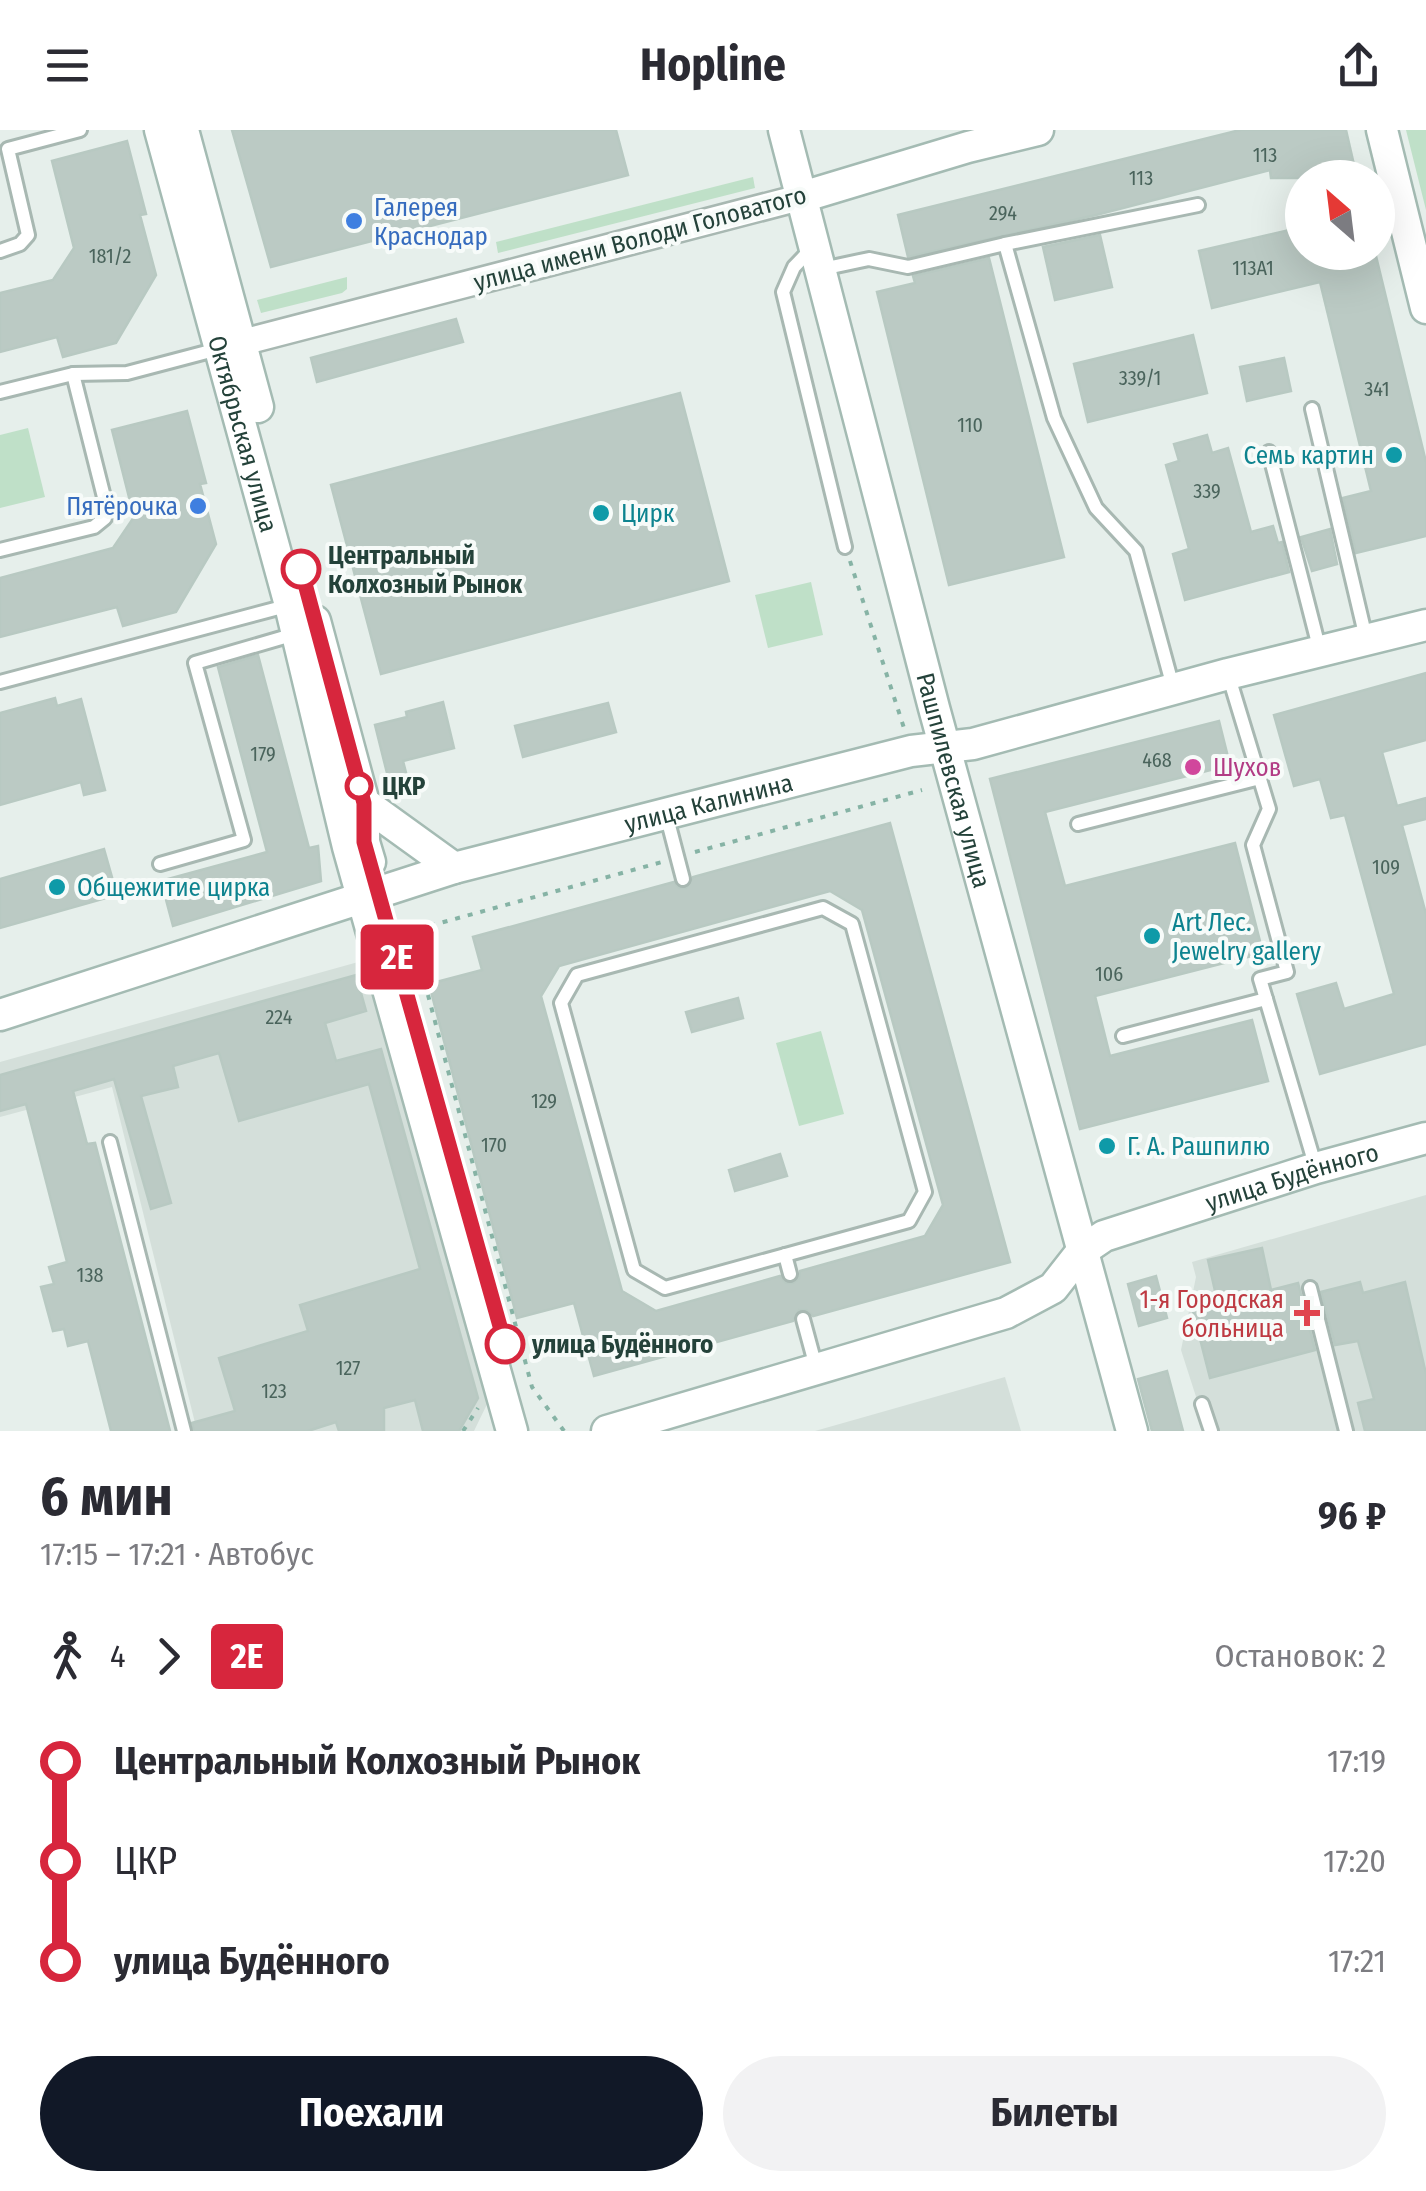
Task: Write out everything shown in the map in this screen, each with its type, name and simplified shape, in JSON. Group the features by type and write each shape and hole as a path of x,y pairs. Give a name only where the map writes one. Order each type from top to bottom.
{"street":[{"name":"Октябрьская улица","path":"160,130 230,346"},
{"name":"Октябрьская улица","path":"184,130 230,346 512,1431"},
{"name":"Рашпилевская улица","path":"784,130 1132,1431"},
{"name":"улица имени Володи Головатого","path":"230,346 802,197 1038,130"},
{"path":"1382,130 1426,308"},
{"name":"Октябрьская улица","path":"301,622 364,803 370,896 530,1431"},
{"name":"улица Калинина","path":"0,1015 454,868 911,752 950,762 1173,689 1426,625"},
{"path":"364,803 454,868"},
{"name":"улица Будённого","path":"608,1431 1006,1313 1053,1288 1082,1251 1104,1236 1316,1168 1426,1138"}],"lane":[{"path":"0,251 20,244 28,235 4,145 80,130"},
{"path":"845,547 783,292 794,267 818,257 869,259 908,266 1198,205"},
{"path":"1005,244 1054,418 1096,508 1136,551 1173,689"},
{"path":"0,392 72,374 127,372 230,346"},
{"path":"0,550 94,527 104,518 106,506 72,374"},
{"path":"1312,410 1367,640"},
{"path":"1268,452 1320,651"},
{"path":"0,682 301,622"},
{"path":"160,864 244,840 195,662 301,622"},
{"path":"1228,674 1269,809 1253,845 1287,972 1260,980 1316,1168"},
{"path":"1078,824 1260,778"},
{"path":"666,814 683,880"},
{"path":"822,908 852,924 925,1192 909,1221 785,1255 665,1288 634,1270 561,1003 577,975 698,934 822,908"},
{"path":"1123,1036 1266,1000"},
{"path":"110,1142 184,1431"},
{"path":"785,1255 790,1274"},
{"path":"1310,1288 1346,1431"},
{"path":"802,1319 817,1370"},
{"path":"1202,1404 1211,1431"}],"path":[{"path":"845,547 922,790 950,762"},
{"path":"532,1387 564,1431"},
{"path":"463,1431 482,1402"}],"shaded area":[{"path":"369,959 490,1398 474,1431 197,1431 112,1087 0,1117 0,1062"},
{"name":"1-я Городская больница","path":"1426,1195 1426,1431 1207,1431 1181,1350 1196,1277 1192,1262"},
{"path":"1005,1377 1021,1431 815,1431"}],"green space":[{"path":"1406,130 1426,130 1426,210"},
{"path":"753,177 755,188 498,253 496,242"},
{"path":"347,277 347,289 342,293 261,313 257,300"},
{"path":"28,428 45,497 0,508 0,435"},
{"path":"811,582 823,635 768,648 755,595"},
{"path":"821,1031 844,1114 799,1126 776,1043"}],"building":[{"name":"Галерея Краснодар","path":"232,130 616,130 628,175 271,267"},
{"path":"1240,130 1346,130 1353,160 1285,160 1285,178 1271,178 1270,170 1096,215 908,257 898,215"},
{"path":"127,141 146,214 140,215 156,275 116,343 63,357 57,337 0,352 0,293 53,280 74,248 52,161"},
{"path":"1285,231 1285,270 1379,270 1426,462 1426,536 1356,553 1343,498 1371,491 1320,282 1212,308 1199,251"},
{"path":"1100,235 1112,287 1055,300 1043,247"},
{"path":"989,258 1064,557 949,585 877,292 915,283 913,276"},
{"path":"456,319 463,342 317,382 311,358"},
{"path":"1193,335 1207,393 1088,422 1074,364"},
{"path":"1284,358 1291,391 1247,401 1240,367"},
{"path":"680,393 729,581 381,674 331,485"},
{"path":"187,411 206,483 200,484 216,544 176,612 123,626 117,607 0,637 0,578 113,548 134,517 112,430"},
{"path":"1207,435 1212,453 1228,448 1251,532 1273,526 1278,543 1282,542 1289,572 1185,600 1173,554 1189,549 1166,465 1179,461 1174,444"},
{"path":"1330,529 1337,564 1312,571 1301,537"},
{"path":"258,655 309,848 318,846 321,881 173,926 161,881 267,852 218,667"},
{"path":"1426,673 1426,740 1382,752 1397,806 1426,798 1426,819 1402,825 1426,914 1426,1044 1320,1074 1297,994 1336,983 1344,1009 1394,994 1345,815 1331,818 1320,779 1294,786 1274,715"},
{"path":"55,698 57,706 81,699 105,790 84,795 81,782 0,805 0,713"},
{"path":"443,702 454,748 403,761 411,792 393,797 375,725"},
{"path":"608,703 616,732 523,757 515,726"},
{"path":"1219,721 1230,765 1045,812 1065,886 1235,843 1263,953 1095,996 1110,1056 1252,1020 1268,1081 1080,1129 990,779"},
{"path":"890,823 1010,1262 813,1316 799,1310 793,1321 594,1376 574,1303 517,1318 429,984 482,970 473,937 674,882 679,888 686,888 693,877","holes":["830,891 862,910 943,1205 925,1236 800,1271 793,1283 786,1283 780,1276 656,1311 622,1291 541,996 559,966"]},
{"name":"Общежитие цирка","path":"104,849 117,895 0,928 0,879"},
{"path":"356,975 366,1011 325,1023 336,1061 381,1049 478,1398 459,1431 423,1431 415,1400 384,1408 384,1431 339,1431 336,1422 308,1431 194,1431 192,1423 235,1411 219,1358 308,1331 300,1305 420,1269 369,1084 239,1121 219,1053 173,1066 178,1087 141,1096 171,1203 151,1209 114,1079 73,1091 87,1144 95,1143 170,1431 111,1431 88,1341 68,1346 64,1329 53,1331 41,1287 54,1284 49,1267 67,1262 26,1104 0,1111 0,1075"},
{"path":"738,998 743,1018 692,1032 686,1012"},
{"path":"780,1154 787,1176 735,1191 729,1170"},
{"path":"1262,1248 1271,1290 1298,1283 1315,1350 1210,1378 1193,1311 1218,1304 1208,1260"},
{"path":"1156,1276 1167,1318 1139,1326 1128,1284"},
{"path":"1360,1282 1363,1293 1405,1282 1426,1374 1426,1431 1365,1431 1358,1403 1374,1399 1358,1341 1335,1345 1321,1292"},
{"path":"1167,1371 1183,1431 1152,1431 1138,1379"}],"bus line":[{"name":"2Е","path":"301,569 364,803 364,842 505,1344"}],"place":[{"name":"Галерея Краснодар","path":"354,221"},
{"name":"Семь картин","path":"1394,455"},
{"name":"Пятёрочка","path":"198,506"},
{"name":"Цирк","path":"601,513"},
{"name":"Центральный Колхозный Рынок","path":"301,569"},
{"name":"Шухов","path":"1193,767"},
{"name":"ЦКР","path":"359,786"},
{"name":"Общежитие цирка","path":"57,887"},
{"name":"Art Лес. Jewelry gallery","path":"1152,936"},
{"name":"Г. А. Рашпилю","path":"1107,1146"},
{"name":"1-я Городская больница","path":"1307,1313"},
{"name":"улица Будённого","path":"505,1344"}]}
